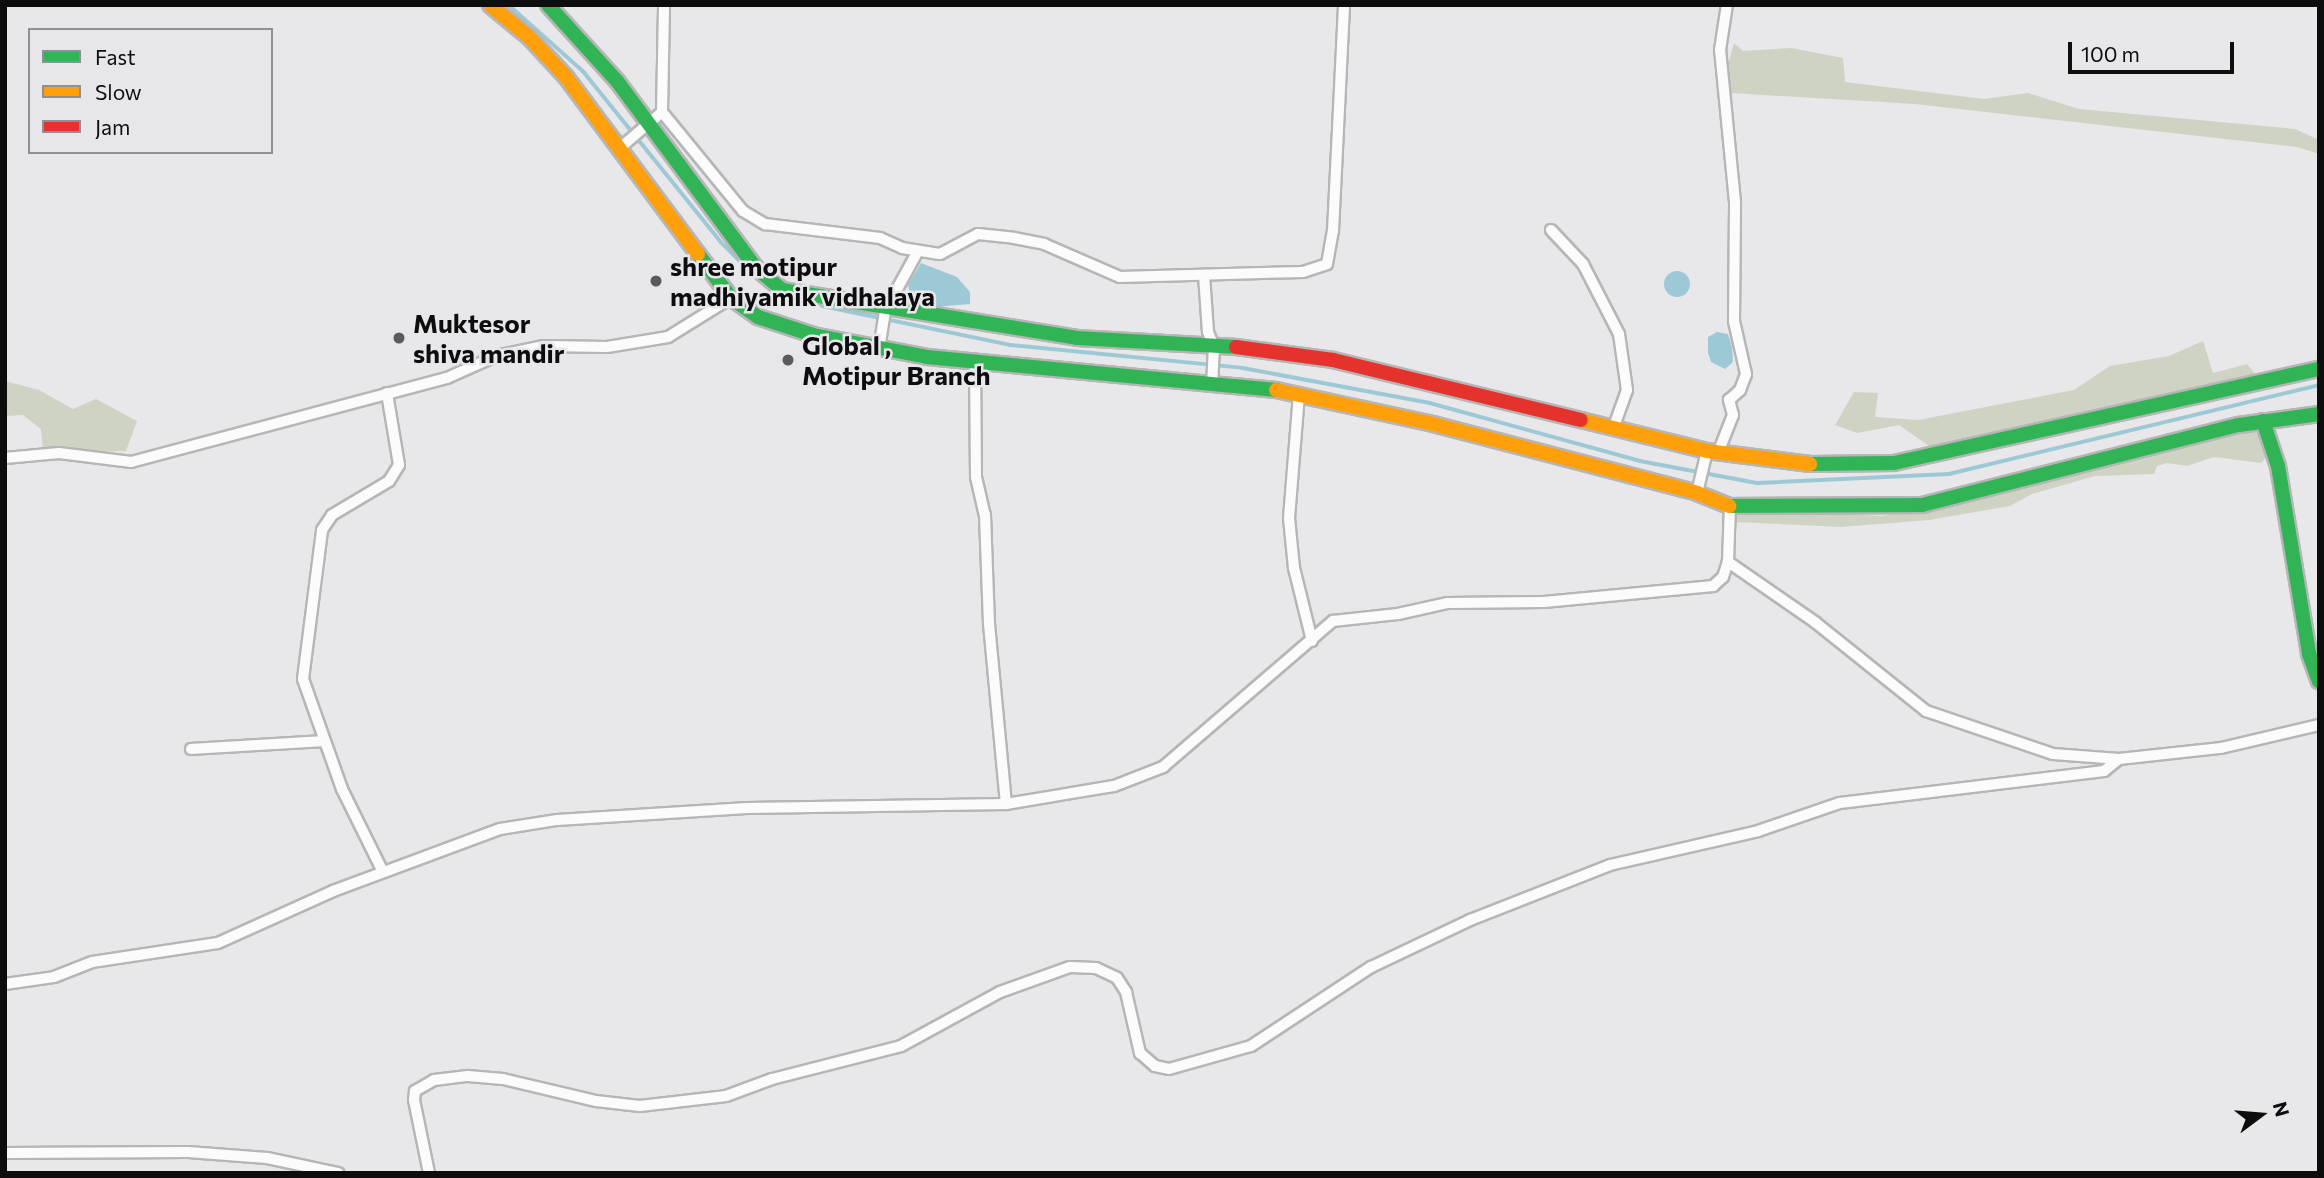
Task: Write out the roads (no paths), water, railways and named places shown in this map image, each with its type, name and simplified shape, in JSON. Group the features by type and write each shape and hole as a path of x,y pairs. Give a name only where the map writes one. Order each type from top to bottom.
{"main road":[{"path":"490,5 530,37 625,144 731,298 758,317 879,349 975,362 1212,383 1299,394 1697,493 1730,506 1922,505 2263,421 2319,414"},
{"path":"548,5 588,45 645,127 754,267 782,290 811,297 1077,338 1262,348 1334,360 1713,452 1801,464 1894,463 2319,369"},
{"path":"2263,421 2278,466 2309,654 2319,681"}],"street":[{"path":"664,5 662,112 743,211 765,224 880,238 918,251 940,254 978,234 1044,244 1120,277 1303,272 1327,264 1337,190 1344,5"},
{"path":"1697,493 1713,452 1733,415 1729,400 1740,390 1745,374 1734,321 1735,202 1720,50 1727,5"},
{"path":"625,144 662,112"},
{"path":"1551,230 1583,264 1619,334 1627,390 1613,429"},
{"path":"879,349 888,308 918,251"},
{"path":"1204,275 1208,332 1214,347 1212,383"},
{"path":"5,458 59,453 131,462 447,378 496,356 544,346 607,347 668,337 731,298"},
{"path":"975,362 976,477 985,515 989,612 1006,804"},
{"path":"383,872 324,741 303,679 321,530 332,515 396,474 398,445 387,393"},
{"path":"1299,394 1289,517 1294,568 1312,641"},
{"path":"5,984 54,977 92,962 218,943 383,872 500,828 557,820 826,805 1006,804 1114,786 1163,767 1333,621 1348,616 1398,614 1447,603 1544,602 1713,586 1723,577 1728,562 1730,506"},
{"path":"1728,562 1815,622 1926,711 2053,754 2119,759 2221,748 2319,724"},
{"path":"191,748 324,741"},
{"path":"429,1173 414,1100 415,1091 435,1080 468,1076 503,1079 596,1101 640,1106 726,1096 772,1079 901,1046 1000,992 1070,967 1096,968 1117,978 1126,992 1140,1053 1155,1066 1169,1069 1251,1046 1364,971 1470,920 1610,865 1758,831 1840,803 2104,771 2119,759"},
{"path":"5,1153 188,1152 267,1158 338,1173"}],"water":[{"path":"921,263 957,277 970,292 970,304 935,307 911,300 908,285"},
{"path":"1677,271 1686,275 1690,284 1686,293 1677,297 1668,293 1664,284 1668,275"},
{"path":"1717,332 1728,334 1732,347 1733,362 1725,369 1711,362 1708,353 1708,337"}],"waterway":[{"path":"509,5 584,72 721,242 747,268"},
{"path":"760,281 776,292"},
{"path":"803,302 1010,345 1243,368 1430,403 1640,461 1758,483 1949,474 2319,385"}],"place":[{"name":"shree motipur madhiyamik vidhalaya","path":"656,281"},
{"name":"Muktesor shiva mandir","path":"399,338"},
{"name":"Global , Motipur Branch","path":"788,360"}]}
